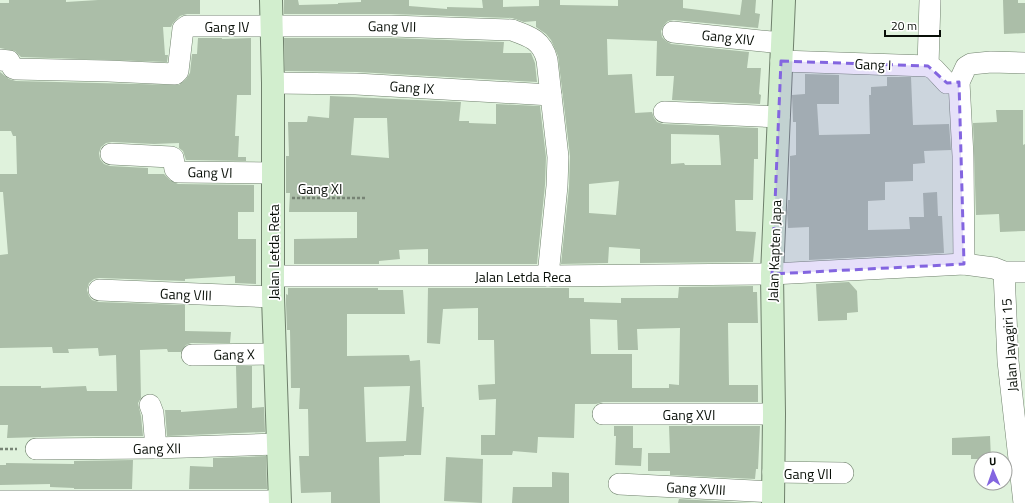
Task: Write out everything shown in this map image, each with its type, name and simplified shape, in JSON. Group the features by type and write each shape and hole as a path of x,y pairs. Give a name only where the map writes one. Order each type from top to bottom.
{"street":[{"name":"Jalan Letda Reta","path":"271,0 273,83 273,297 280,502"},
{"name":"Jalan Kapten Japa","path":"773,489 774,414 772,274 784,0"},
{"path":"930,0 928,66 934,69 947,82 959,82"},
{"name":"Gang IV","path":"0,60 9,61 13,68 16,69 174,74 178,71 183,29 187,26 272,27"},
{"name":"Gang VII","path":"272,27 392,26 512,30 529,36 538,42 546,54 557,164 556,193 548,276"},
{"name":"Gang XIV","path":"673,32 782,52"},
{"name":"Gang I","path":"782,52 928,66"},
{"path":"964,264 963,156 959,82 964,69 968,66 991,62 1025,63"},
{"name":"Gang IX","path":"273,83 356,84 551,96"},
{"path":"664,112 779,117"},
{"name":"Gang VI","path":"111,154 171,157 173,158 175,169 178,172 273,173"},
{"name":"Jalan Letda Reca","path":"273,276 772,274 964,264 994,268 1004,272 1025,272"},
{"name":"Jalan Jayagiri 15","path":"1004,272 1008,361 1022,466 1024,503"},
{"name":"Gang VIII","path":"99,290 273,297"},
{"name":"Gang X","path":"192,355 275,354"},
{"path":"150,404 153,413 156,448"},
{"name":"Gang XVI","path":"603,414 774,414"},
{"name":"Gang XII","path":"36,449 156,448 278,444"},
{"name":"Gang VII","path":"773,489 843,473"},
{"name":"Gang XVIII","path":"619,484 773,489"},
{"path":"0,501 280,502"}],"path":[{"name":"Gang XI","path":"273,198 367,198"}],"highlighted area":[{"path":"781,61 928,66 947,83 959,82 964,264 772,274"}],"building":[{"path":"9,0 66,0 66,2 98,0 200,0 200,14 187,14 180,16 171,27 163,27 165,55 168,55 167,62 21,57 15,51 0,48 0,3 9,3"},
{"path":"284,0 298,0 299,5 338,4 361,2 361,0 409,0 409,6 447,9 447,7 483,8 482,0 503,0 503,7 539,6 539,0 560,0 560,5 618,6 618,0 683,0 683,8 740,15 742,0 756,0 755,13 760,14 758,28 674,20 668,21 661,31 662,37 671,44 749,52 747,68 761,68 759,94 761,95 760,104 672,100 674,76 656,76 657,41 607,39 608,75 632,74 635,113 652,112 657,122 663,124 758,128 758,159 754,159 753,200 735,200 736,231 756,232 753,262 640,263 640,249 609,247 608,263 561,264 569,187 570,156 558,56 551,40 546,34 536,27 536,21 524,22 512,18 391,14 284,14","holes":["671,134 719,135 721,165 685,165 684,163 671,164","619,181 616,215 589,213 589,184"]},
{"path":"1003,0 1018,0 1018,3 1025,3 1025,33 1004,34"},
{"path":"198,38 251,38 251,95 237,95 235,136 239,136 238,157 246,157 246,161 186,160 183,151 179,148 179,143 154,144 112,142 106,143 101,147 99,153 100,159 104,164 110,166 148,168 148,174 164,174 170,180 178,184 254,185 254,212 238,212 238,239 256,239 256,284 235,283 235,276 185,279 185,281 99,278 94,279 89,283 87,290 92,300 99,302 185,305 185,331 231,332 230,343 191,343 186,345 181,352 168,352 167,349 140,350 141,398 138,403 143,436 7,438 8,425 0,425 0,386 41,386 41,388 86,386 87,391 117,391 116,355 99,356 98,348 68,349 69,353 53,353 52,347 0,348 0,255 8,254 3,192 0,192 0,174 17,174 16,136 13,136 11,131 0,131 0,72 9,79 16,81 179,85 190,73 192,54 197,54"},
{"path":"284,38 391,38 504,42 503,53 531,53 535,63 537,82 357,72 285,71"},
{"path":"805,74 839,75 839,104 817,104 819,135 870,134 869,95 871,95 871,87 887,86 887,77 911,77 913,125 949,124 951,150 924,151 925,163 913,164 913,181 885,182 885,200 868,201 868,230 910,229 909,217 924,217 923,193 937,192 938,216 942,216 944,253 809,260 809,227 788,228 787,212 788,200 790,200 790,156 796,155 796,122 793,122 792,95 805,94"},
{"path":"330,96 461,102 459,121 469,121 469,123 496,124 496,104 540,106 546,157 545,185 537,264 428,264 428,249 399,250 400,259 379,261 379,264 294,264 294,239 357,238 357,212 289,212 290,193 286,193 286,156 289,156 288,122 307,122 308,116 329,118","holes":["354,118 387,118 389,158 351,155"]},
{"path":"996,110 1023,110 1023,145 1025,144 1025,231 1000,232 999,214 976,215 973,123 997,122"},
{"path":"849,282 857,291 858,312 847,313 847,320 818,321 816,284"},
{"path":"753,286 753,292 757,292 758,323 728,323 729,385 758,385 758,402 603,402 596,404 575,404 574,438 538,437 537,453 513,451 512,455 481,455 481,435 495,435 496,399 479,400 478,385 495,384 494,340 478,340 478,308 443,309 440,344 427,343 428,288 569,288 569,298 584,298 584,302 621,303 621,298 678,298 679,287","holes":["590,319 617,320 618,350 638,350 637,329 680,328 679,385 669,384 669,388 632,388 632,354 591,354"]},
{"path":"288,288 378,288 378,290 403,290 405,314 347,314 347,356 409,355 410,361 420,360 422,407 424,407 421,455 379,457 380,503 331,503 331,492 301,493 299,456 309,456 308,409 299,409 300,388 291,388 290,330 287,330 286,304 286,294 288,295","holes":["410,386 406,441 366,442 364,387"]},
{"path":"236,366 252,366 252,408 264,407 265,432 167,436 165,410 181,410 181,412 237,408"},
{"path":"614,426 633,426 633,448 642,448 641,466 615,465 616,436 614,436"},
{"path":"669,426 760,426 758,469 756,469 755,479 670,475 670,471 648,471 648,453 670,453"},
{"path":"990,436 991,451 973,451 973,459 971,459 971,455 952,455 952,438"},
{"path":"266,456 267,489 189,489 190,466 213,467 213,458"},
{"path":"446,457 483,459 482,503 444,501"},
{"path":"133,460 132,489 74,489 50,487 50,484 0,485 0,465 6,465 6,463 74,464 74,461"},
{"path":"552,472 569,473 569,503 512,503 513,487 552,487"},
{"path":"679,499 752,503 678,503"}]}
